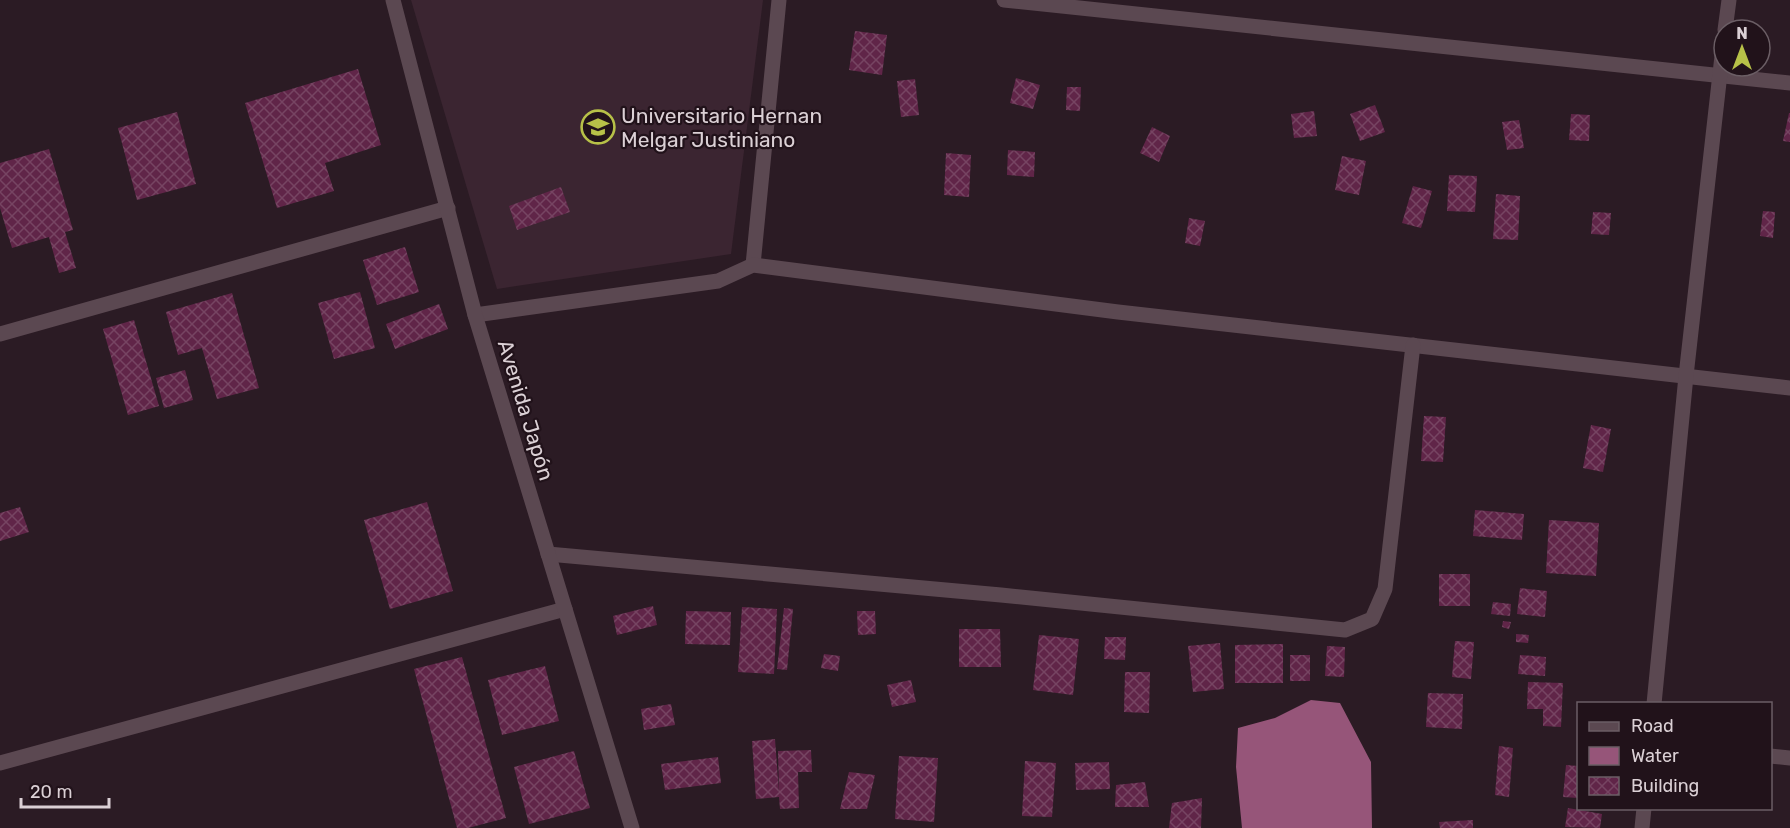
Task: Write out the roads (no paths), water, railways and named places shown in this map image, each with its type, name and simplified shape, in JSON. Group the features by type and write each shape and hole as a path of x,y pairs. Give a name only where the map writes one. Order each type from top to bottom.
{"street":[{"name":"Avenida Japón","path":"393,0 475,315 632,828"},
{"path":"753,265 779,0"},
{"path":"1004,0 1712,75"},
{"path":"1727,18 1729,0"},
{"path":"1654,702 1686,376 1719,78"},
{"path":"1739,78 1790,83"},
{"path":"0,334 448,208"},
{"path":"475,315 718,282 753,265 1118,312 1790,388"},
{"path":"548,554 1001,595 1345,630 1372,619 1385,589 1413,345"},
{"path":"0,762 565,609"},
{"path":"1772,756 1790,758"},
{"path":"1642,828 1644,810"}],"water":[{"path":"1311,700 1340,703 1371,762 1372,828 1242,828 1236,767 1238,728 1275,718"}],"place":[{"name":"Universitario Hernan Melgar Justiniano","path":"598,127"}]}
